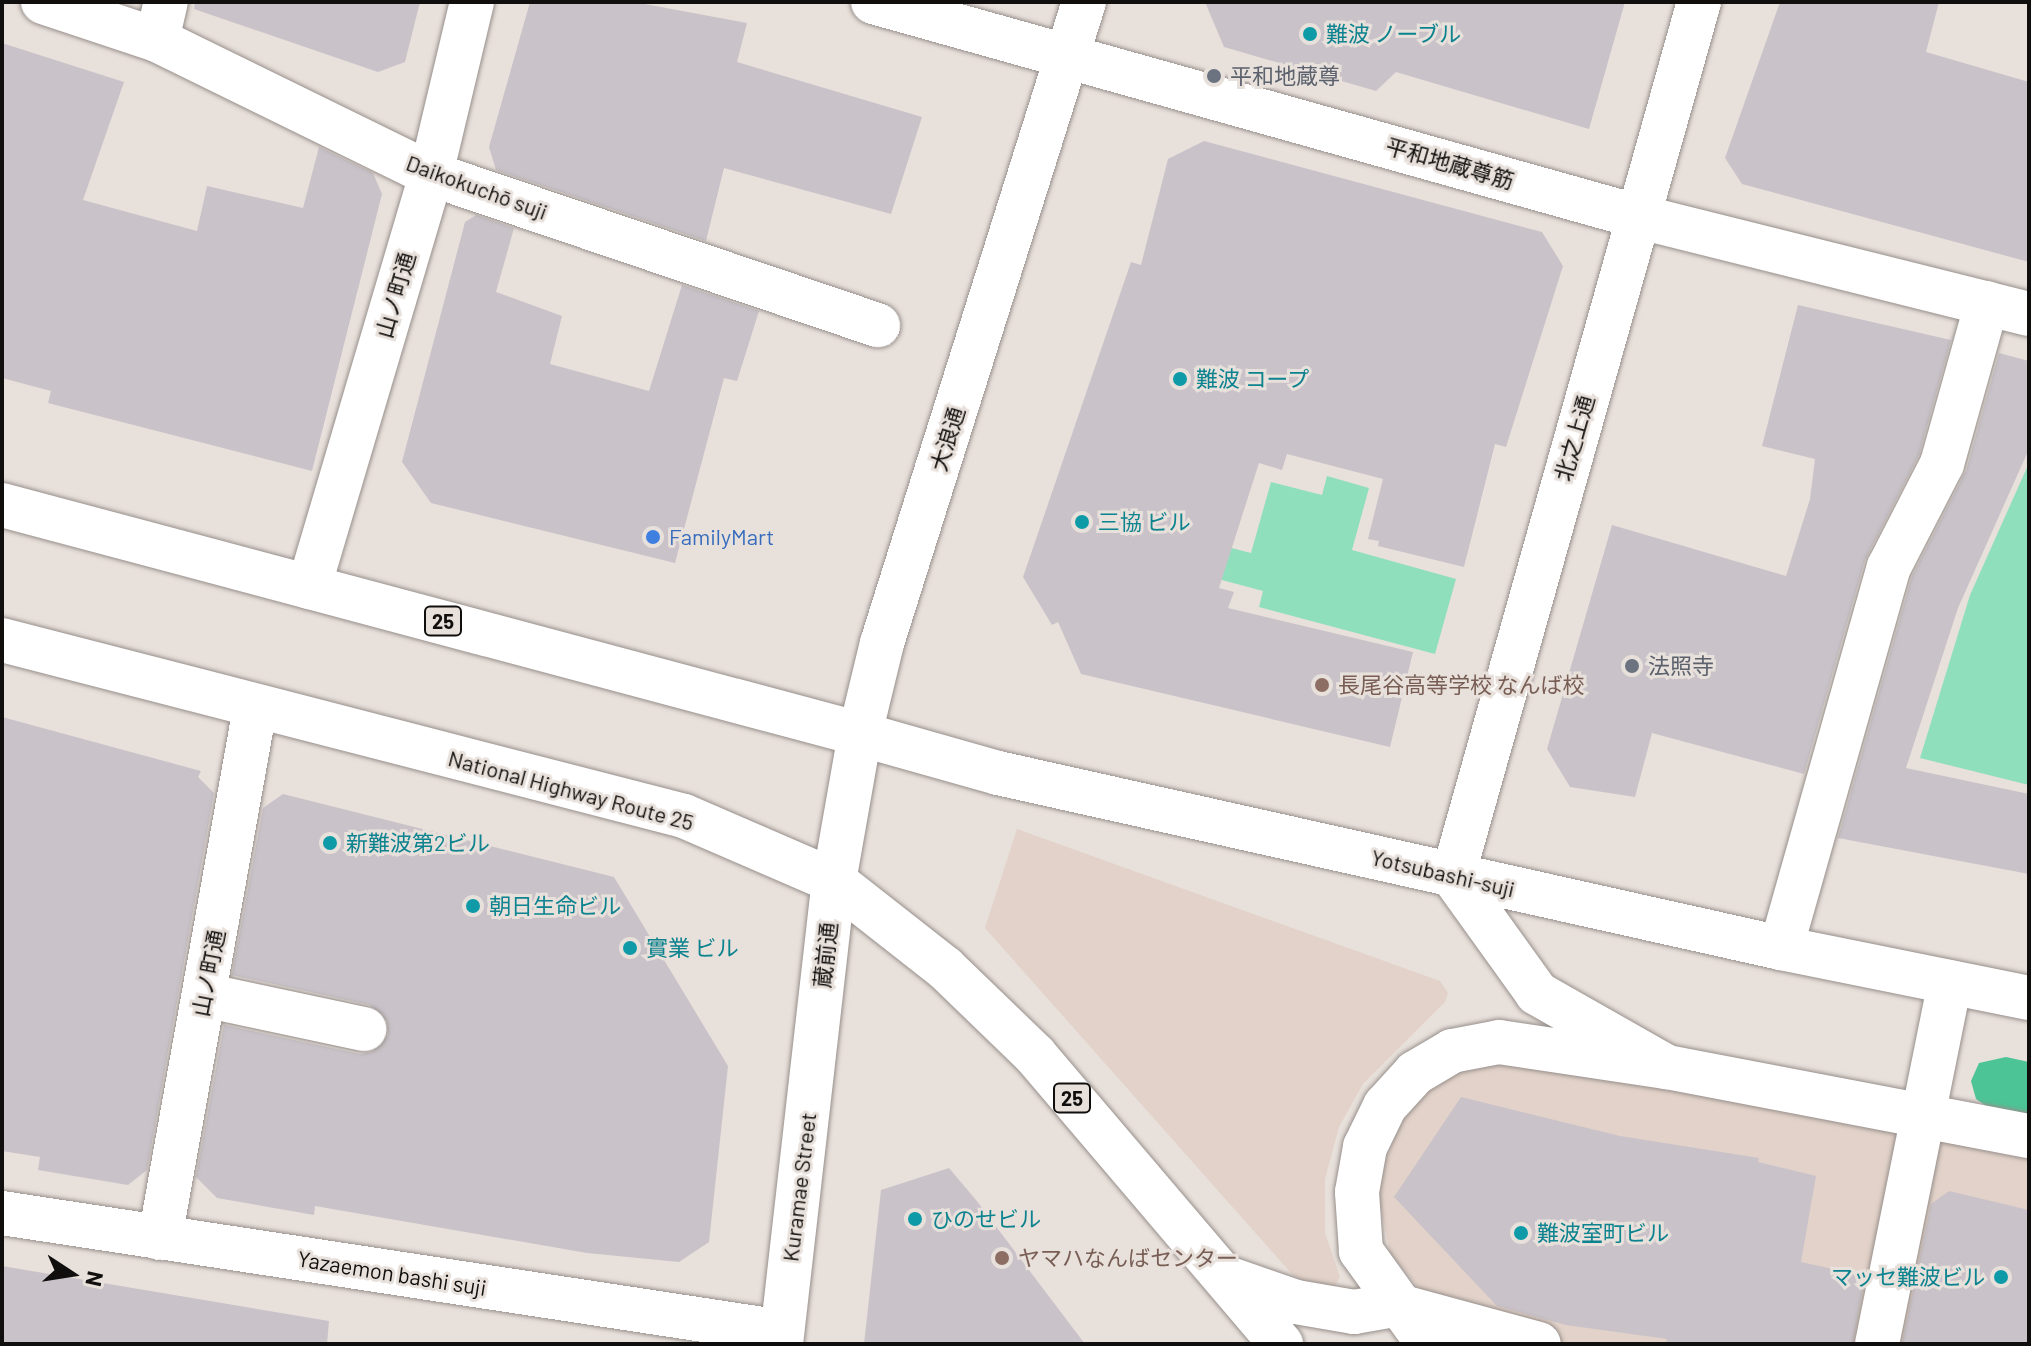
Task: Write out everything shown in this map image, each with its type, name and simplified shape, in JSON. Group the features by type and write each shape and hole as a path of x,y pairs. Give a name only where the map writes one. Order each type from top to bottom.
{"main road":[{"name":"Daikokuchō suji","path":"43,2 162,21 431,174 878,325"},
{"name":"山ノ町通","path":"309,587 431,174 472,2"},
{"name":"平和地蔵尊筋","path":"873,2 1636,216 2029,314"},
{"name":"大浪通","path":"834,881 860,734 882,643 1084,2"},
{"name":"北之上通","path":"1453,876 1636,216 1699,2"},
{"path":"1781,948 1889,567 1942,464 1987,303"},
{"name":"25","path":"2,505 860,734"},
{"name":"National Highway Route 25","path":"2,640 255,708 684,816 834,881 945,968 1035,1055 1230,1279 1281,1344"},
{"name":"山ノ町通","path":"160,1238 255,708"},
{"name":"Yotsubashi-suji","path":"860,734 998,773 1453,876 1781,948 2029,998"},
{"path":"1453,876 1537,993 1667,1067"},
{"name":"蔵前通","path":"781,1338 834,881"},
{"path":"1877,1344 1950,982"},
{"path":"204,995 364,1029"},
{"path":"1428,1344 1395,1305 1361,1251 1357,1192 1365,1147 1385,1106 1415,1073 1452,1051 1499,1042 1667,1067 2029,1136"},
{"name":"Yazaemon bashi suji","path":"2,1213 781,1338"},
{"path":"1230,1279 1296,1302 1354,1312 1395,1305 1539,1344"}],"shaded area":[{"path":"1017,829 1440,981 1448,993 1445,1002 1363,1084 1339,1127 1325,1179 1325,1233 1340,1277 1334,1288 1319,1292 1291,1273 985,928"},
{"path":"1507,1059 2029,1158 2029,1344 1465,1344 1390,1253 1376,1184 1402,1119 1444,1076"}],"green space":[{"path":"2029,463 2029,785 1920,758 1970,595"},
{"path":"1327,476 1369,488 1352,550 1456,579 1435,654 1259,607 1263,591 1207,576 1216,544 1251,553 1271,482 1322,495"},
{"path":"2006,1057 2029,1062 2029,1118 1995,1112 1976,1099 1971,1081 1979,1063"}],"building":[{"path":"195,2 420,2 405,62 378,72 194,9"},
{"path":"530,2 634,2 747,23 737,62 922,117 891,214 724,168 706,241 496,170 489,147"},
{"path":"1205,2 1625,2 1589,129 1396,72 1376,91 1224,47"},
{"path":"1780,2 1939,2 1926,52 2029,82 2029,262 1742,184 1725,158"},
{"path":"2,43 124,82 83,200 197,231 207,186 303,208 319,147 373,173 382,194 312,471 48,403 51,391 2,378"},
{"path":"1204,141 1542,232 1563,266 1506,447 1495,444 1464,567 1378,546 1379,541 1368,539 1383,479 1287,454 1282,470 1259,463 1219,588 1234,592 1228,608 1413,652 1390,747 1081,674 1058,622 1052,625 1023,577 1131,262 1141,265 1168,159"},
{"path":"476,215 514,228 496,292 562,316 550,364 649,391 682,285 759,311 737,381 724,378 675,563 431,503 402,462 465,222"},
{"path":"1798,305 1951,340 1919,455 1865,560 1804,774 1652,733 1635,797 1570,787 1547,749 1612,525 1786,576 1810,499 1815,459 1762,446"},
{"path":"1999,353 2029,361 2029,449 1958,608 1906,768 2029,794 2029,874 1838,838 1912,576 1966,471"},
{"path":"2,717 201,771 198,777 214,793 147,1170 128,1185 38,1170 40,1157 2,1151"},
{"path":"283,794 614,877 728,1066 709,1242 679,1262 587,1253 315,1206 314,1215 217,1198 196,1177 224,1025 360,1054 372,1052 388,1035 387,1021 370,1005 232,975 263,808"},
{"path":"1461,1097 1620,1136 1759,1158 1758,1162 1816,1176 1801,1262 1865,1276 1853,1344 1666,1344 1667,1339 1566,1325 1497,1306 1394,1197"},
{"path":"949,1168 1085,1344 864,1344 881,1190"},
{"path":"1949,1191 2029,1210 2029,1344 1902,1344 1931,1204"},
{"path":"2,1266 329,1321 327,1344 2,1344"}],"place":[{"name":"難波 ノーブル","path":"1310,34"},
{"name":"平和地蔵尊","path":"1214,76"},
{"name":"難波 コープ","path":"1180,379"},
{"name":"三協 ビル","path":"1082,522"},
{"name":"FamilyMart","path":"653,537"},
{"name":"法照寺","path":"1632,666"},
{"name":"長尾谷高等学校 なんば校","path":"1322,685"},
{"name":"新難波第2ビル","path":"330,843"},
{"name":"朝日生命ビル","path":"473,906"},
{"name":"實業 ビル","path":"630,948"},
{"name":"ひのせビル","path":"915,1219"},
{"name":"難波室町ビル","path":"1521,1233"},
{"name":"ヤマハなんばセンター","path":"1002,1258"},
{"name":"マッセ難波ビル","path":"2001,1277"}]}
